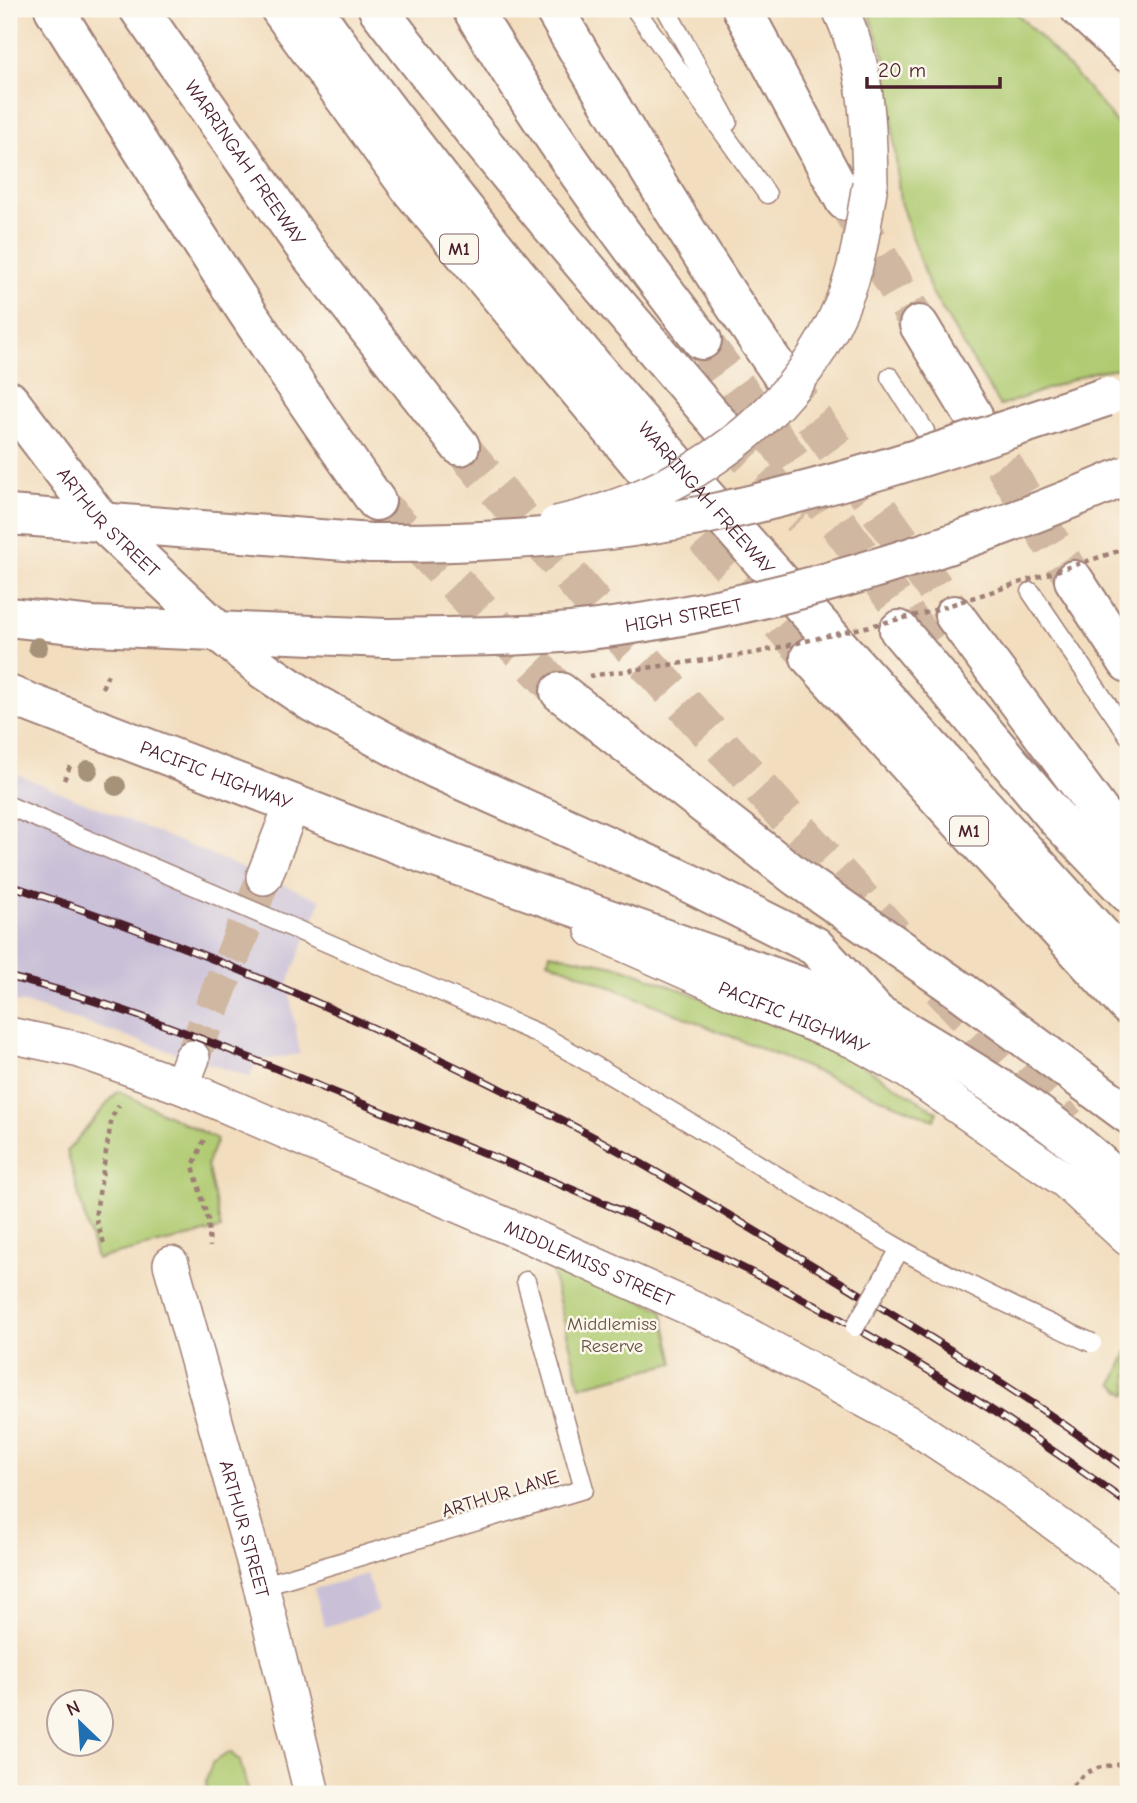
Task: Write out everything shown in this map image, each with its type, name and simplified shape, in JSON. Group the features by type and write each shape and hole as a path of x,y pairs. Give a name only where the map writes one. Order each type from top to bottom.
{"main road":[{"path":"54,9 202,246 300,394 376,501"},
{"name":"WARRINGAH FREEWAY","path":"139,9 308,252 460,446"},
{"name":"WARRINGAH FREEWAY","path":"279,9 412,191 652,478"},
{"name":"WARRINGAH FREEWAY","path":"313,9 382,104 496,251 597,371 1128,965"},
{"path":"378,9 523,194 725,431"},
{"path":"472,9 517,85 608,219 702,340"},
{"path":"554,9 643,163 715,279 780,372"},
{"path":"742,9 858,192"},
{"path":"1080,9 1125,49"},
{"path":"919,325 973,415"},
{"path":"9,515 386,543 581,534 707,514 886,469 1106,397"},
{"name":"ARTHUR STREET","path":"9,400 101,521 219,632 264,670 313,703 436,769 702,888 815,946 876,1013"},
{"name":"HIGH STREET","path":"219,632 386,638 569,632 710,612 841,578 961,541 1128,475"},
{"path":"1074,580 1128,663"},
{"path":"954,615 1128,850"},
{"path":"9,617 92,626 219,632"},
{"path":"900,630 1058,820 1128,893"},
{"name":"M1","path":"810,657 1128,1006"},
{"path":"560,692 798,878 961,991 1128,1114"},
{"name":"PACIFIC HIGHWAY","path":"9,695 424,854 876,1013 917,1036 1045,1121 1128,1191"}],"street":[{"path":"386,543 512,533 566,522 658,492 719,455 775,405 812,360 847,291 857,261 858,192 865,86 848,25 840,9"},
{"path":"264,877 292,804"},
{"name":"PACIFIC HIGHWAY","path":"424,854 726,989 853,1040 905,1069 1018,1146 1066,1181 1128,1238"},
{"name":"MIDDLEMISS STREET","path":"9,1035 187,1072 528,1235 724,1323 912,1425 1003,1485 1128,1576"},
{"name":"ARTHUR STREET","path":"171,1264 261,1586 312,1794"}],"lane":[{"path":"635,9 767,194 666,9"},
{"path":"891,377 925,431"},
{"path":"1031,592 1128,735"},
{"path":"9,806 537,1033 599,1067 900,1249 977,1291 1092,1343"},
{"path":"855,1327 900,1249"},
{"name":"ARTHUR LANE","path":"261,1586 584,1489 526,1281"}],"path":[{"path":"64,780 71,764"},
{"path":"104,1243 95,1217 112,1117 122,1098"},
{"path":"206,1136 193,1166 208,1220 210,1247"},
{"path":"1067,1794 1074,1783 1096,1766 1128,1764"}],"shaded area":[{"path":"9,771 321,900 288,983 300,1054 257,1061 250,1077 24,1003 9,1002"},
{"path":"367,1574 378,1611 325,1627 314,1589"}],"green space":[{"path":"867,9 1012,9 1058,55 1115,121 1128,139 1128,367 1093,372 1000,406 931,291 900,202 886,61"},
{"path":"550,953 624,968 836,1049 937,1112 934,1120 548,961"},
{"path":"118,1091 217,1139 207,1164 221,1229 96,1259 67,1151"},
{"name":"Middlemiss Reserve","path":"548,1256 662,1310 674,1363 580,1386"},
{"path":"1128,1350 1128,1393 1127,1395 1113,1384"},
{"path":"230,1752 240,1761 249,1794 207,1794 206,1781 212,1763"}],"tunnel":[{"path":"850,208 919,325"},
{"path":"702,340 934,653"},
{"path":"780,372 954,615"},
{"path":"973,415 1074,580"},
{"path":"725,431 802,519"},
{"path":"460,446 610,623 894,935"},
{"path":"667,495 810,657"},
{"path":"376,501 560,692"},
{"path":"192,1058 264,877"},
{"path":"941,988 1067,1124"}],"railway":[{"path":"9,885 147,933 283,988 417,1048 580,1130 708,1202 844,1284 1008,1387 1128,1470"},
{"path":"9,977 102,1003 238,1053 611,1206 689,1242 803,1299 914,1362 1023,1431 1128,1504"}]}
